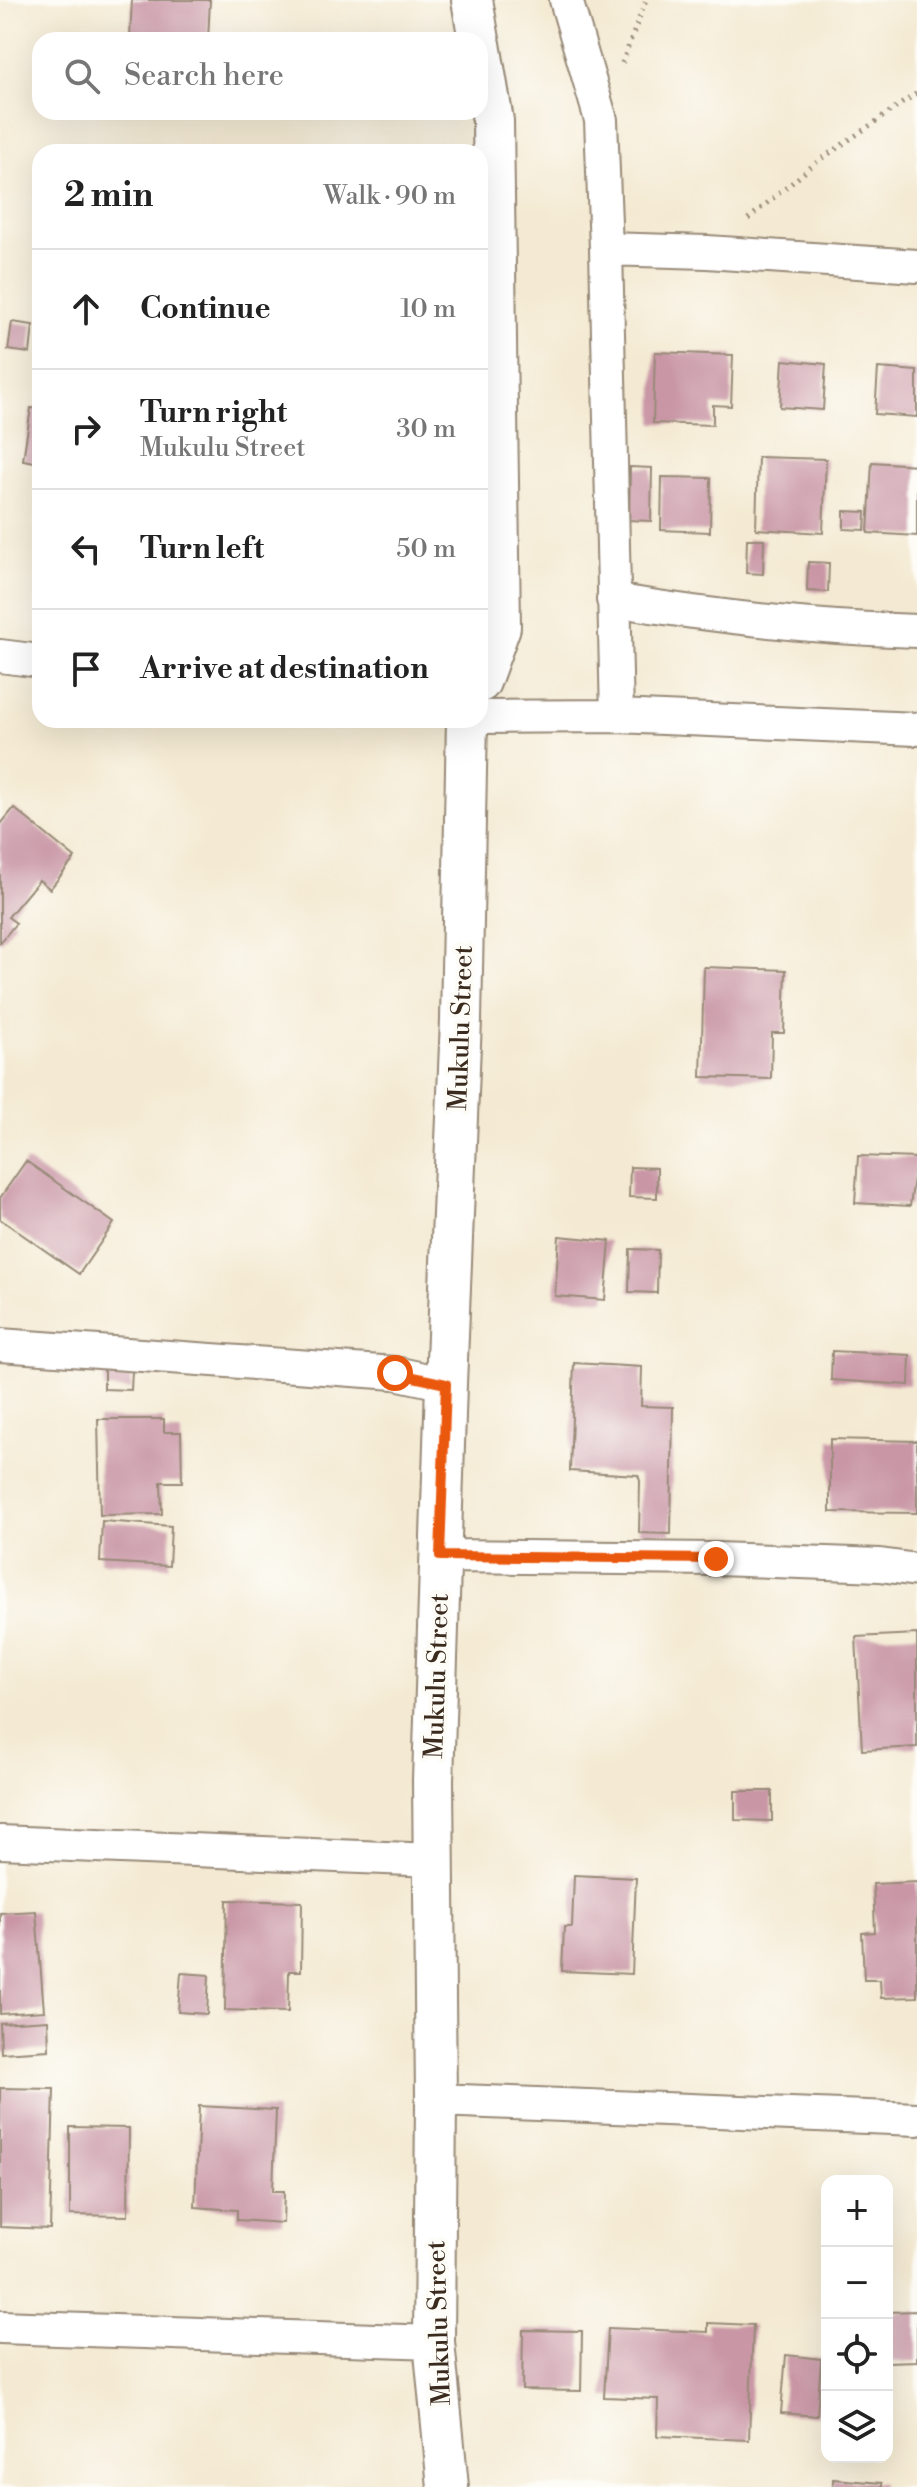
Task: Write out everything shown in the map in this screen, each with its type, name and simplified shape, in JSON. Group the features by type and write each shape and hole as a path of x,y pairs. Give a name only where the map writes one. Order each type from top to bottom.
{"street":[{"path":"472,0 478,32"},
{"path":"566,0 601,120 617,716"},
{"path":"488,91 493,121 500,627 488,660"},
{"path":"606,249 707,252 917,266"},
{"path":"613,600 720,618 831,629 917,631"},
{"path":"0,656 32,660"},
{"path":"488,717 617,716 917,729"},
{"name":"Mukulu Street","path":"448,2487 434,2342 436,2100 433,1780 461,1020 467,728"},
{"path":"0,1345 395,1373 446,1384"},
{"path":"440,1556 716,1559 880,1565 917,1570"},
{"path":"0,1842 434,1860"},
{"path":"436,2100 917,2119"},
{"path":"0,2327 434,2342"}],"path":[{"path":"707,252 817,162 917,93"}],"building":[{"path":"132,0 210,0 208,32 130,32"},
{"path":"12,322 32,325 30,353 8,350"},
{"path":"655,352 733,355 731,406 713,405 713,425 653,423"},
{"path":"783,360 826,364 823,410 780,407"},
{"path":"878,368 917,371 917,417 875,414"},
{"path":"31,408 32,408 32,462 23,460"},
{"path":"758,457 826,459 823,533 756,529"},
{"path":"872,462 917,465 917,536 868,533"},
{"path":"630,467 652,468 651,521 629,520"},
{"path":"662,477 711,478 710,532 661,530"},
{"path":"844,511 866,512 865,530 844,529"},
{"path":"747,539 764,539 763,574 746,573"},
{"path":"808,562 829,563 828,592 807,591"},
{"path":"14,808 75,858 50,889 39,880 8,917 16,923 0,943 0,825"},
{"path":"704,967 786,970 784,1033 772,1033 771,1079 701,1077"},
{"path":"858,1156 917,1158 910,1206 855,1203"},
{"path":"26,1161 114,1223 79,1274 0,1219 0,1198"},
{"path":"630,1167 657,1168 657,1198 629,1197"},
{"path":"559,1236 610,1241 605,1300 555,1296"},
{"path":"630,1249 658,1250 657,1293 629,1292"},
{"path":"832,1351 910,1355 909,1385 831,1380"},
{"path":"574,1363 642,1367 641,1406 673,1407 671,1534 639,1533 638,1475 570,1471"},
{"path":"104,1369 132,1370 131,1390 104,1389"},
{"path":"98,1419 164,1419 164,1432 181,1432 182,1482 161,1482 162,1514 100,1515"},
{"path":"830,1439 917,1441 917,1513 830,1512"},
{"path":"102,1521 171,1526 169,1566 100,1562"},
{"path":"917,1634 917,1747 862,1750 856,1637"},
{"path":"735,1791 772,1791 772,1821 735,1820"},
{"path":"574,1875 636,1878 632,1974 562,1971 564,1927 572,1927"},
{"path":"917,1882 917,1997 881,1998 880,1980 864,1980 862,1933 875,1932 873,1884"},
{"path":"227,1900 302,1902 301,1971 289,1971 288,2012 225,2010"},
{"path":"36,1911 44,2011 0,2014 0,1913"},
{"path":"181,1973 209,1975 207,2014 178,2012"},
{"path":"48,2020 49,2050 1,2053 0,2023"},
{"path":"0,2088 54,2089 50,2229 0,2227"},
{"path":"199,2106 276,2110 273,2191 284,2191 283,2223 237,2220 237,2210 195,2207"},
{"path":"70,2127 129,2128 128,2216 70,2215"},
{"path":"917,2311 917,2361 893,2362 893,2312"},
{"path":"708,2323 753,2325 749,2440 657,2436 658,2399 604,2397 608,2328 708,2332"},
{"path":"523,2330 582,2331 581,2391 522,2390"},
{"path":"786,2355 821,2359 817,2416 781,2413"},
{"path":"833,2479 882,2483 882,2487 833,2487"}],"route":[{"path":"395,1373 446,1384 440,1556 716,1559"}]}
